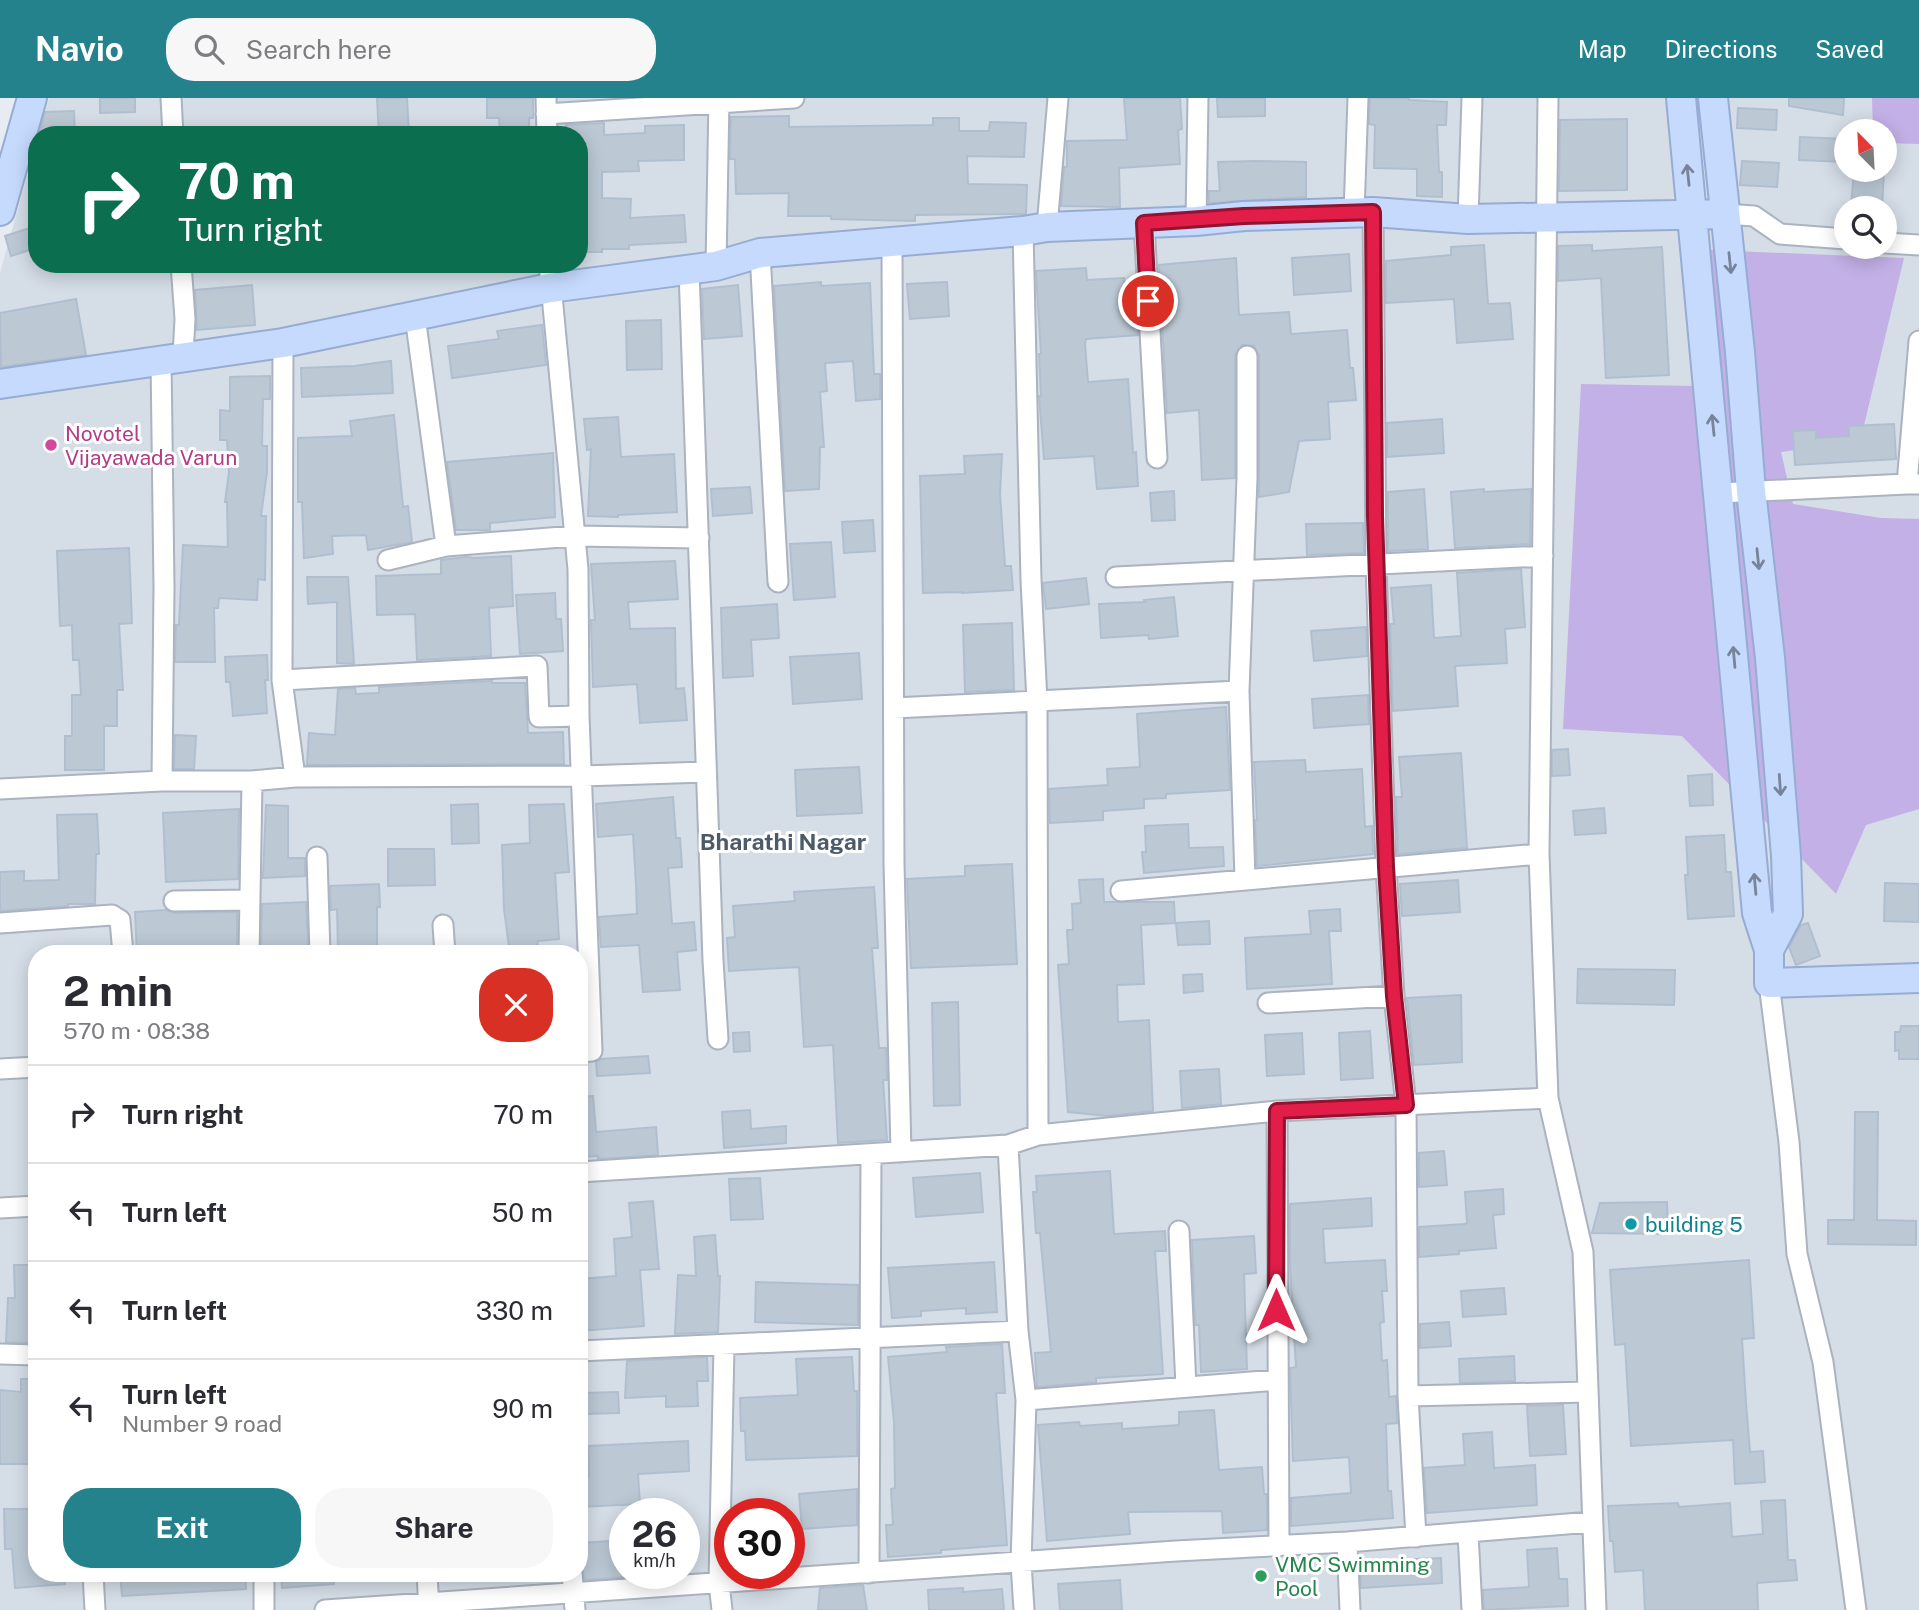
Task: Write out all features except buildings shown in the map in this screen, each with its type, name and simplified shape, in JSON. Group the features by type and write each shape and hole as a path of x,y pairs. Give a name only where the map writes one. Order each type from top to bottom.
{"street":[{"path":"0,211 32,98"},
{"path":"171,98 173,126"},
{"path":"547,126 546,106 794,98"},
{"path":"1038,1135 1037,702 1031,580 1035,229 1058,98"},
{"path":"1196,221 1198,98"},
{"path":"1358,98 1386,867 1394,996 1406,1105 1408,1396 1416,1537"},
{"path":"1468,219 1472,98"},
{"path":"1548,98 1539,854 1548,1098 1583,1252 1595,1610"},
{"path":"1681,98 1757,913 1769,950 1769,982 1789,1142 1797,1254 1823,1362 1856,1610"},
{"path":"1713,98 1770,658 1786,868 1788,914 1769,950"},
{"path":"718,1038 699,538 703,268 719,101"},
{"path":"0,384 172,357 284,343 415,316 550,276 703,268 760,253 1035,229 1244,216 1363,213 1468,219 1692,213 1755,216 1780,234 1834,238"},
{"path":"1144,223 1157,458"},
{"path":"892,243 894,863 901,1152"},
{"path":"1897,244 1919,245"},
{"path":"760,253 778,582"},
{"path":"162,781 164,587 172,357 185,319 182,273"},
{"path":"550,276 575,536 592,1051 588,1051"},
{"path":"415,316 446,547"},
{"path":"1720,494 1913,484 1919,341"},
{"path":"284,343 282,680 295,777"},
{"path":"1245,879 1239,691 1244,572 1247,356"},
{"path":"388,560 446,547 575,536 699,538"},
{"path":"1116,577 1543,556"},
{"path":"282,680 537,666 539,718 579,716"},
{"path":"894,708 1239,691"},
{"path":"0,789 162,781 252,781 295,777 582,776 706,772"},
{"path":"249,945 252,781"},
{"path":"1121,891 1539,854"},
{"path":"317,857 320,945"},
{"path":"174,901 250,900"},
{"path":"0,923 112,915 120,920 123,945"},
{"path":"443,925 444,945"},
{"path":"1769,982 1919,978"},
{"path":"1268,1003 1394,996"},
{"path":"0,1069 28,1067"},
{"path":"588,1171 1008,1146 1038,1135 1277,1111 1548,1098"},
{"path":"1277,1111 1279,1546"},
{"path":"1008,1146 1018,1331 1026,1400 1021,1563 1024,1610"},
{"path":"869,1573 871,1154"},
{"path":"0,1208 28,1206"},
{"path":"1179,1231 1186,1387"},
{"path":"588,1350 724,1346 1018,1331"},
{"path":"721,1498 724,1346"},
{"path":"0,1354 28,1355"},
{"path":"1026,1400 1277,1380"},
{"path":"1408,1396 1587,1392"},
{"path":"805,1577 1346,1542 1591,1522"},
{"path":"1468,1533 1472,1610"},
{"path":"1346,1542 1350,1610"},
{"path":"93,1582 95,1610"},
{"path":"264,1582 264,1610"},
{"path":"427,1582 428,1606"},
{"path":"325,1610 428,1606 574,1592 714,1583"},
{"path":"720,1589 722,1610"}],"shaded area":[{"path":"49,98 1919,98 1919,1610 0,1610 0,273 28,173 28,273 588,273 588,126 41,126"},
{"path":"1872,98 1919,98 1919,144 1897,143 1897,119 1873,119"},
{"path":"1686,249 1834,255 1834,259 1904,258 1860,442 1781,452 1793,504 1881,518 1919,519 1919,809 1866,825 1836,894 1682,736 1563,729 1581,384 1694,386"}],"place":[{"name":"Novotel Vijayawada Varun","path":"51,445"},
{"name":"building 5","path":"1631,1224"},
{"name":"VMC Swimming Pool","path":"1261,1576"}],"district":[{"name":"Bharathi Nagar","path":"783,841"}],"route":[{"path":"1148,301 1144,223 1244,216 1373,212 1375,516 1386,867 1394,996 1406,1105 1277,1111 1276,1310"}]}
